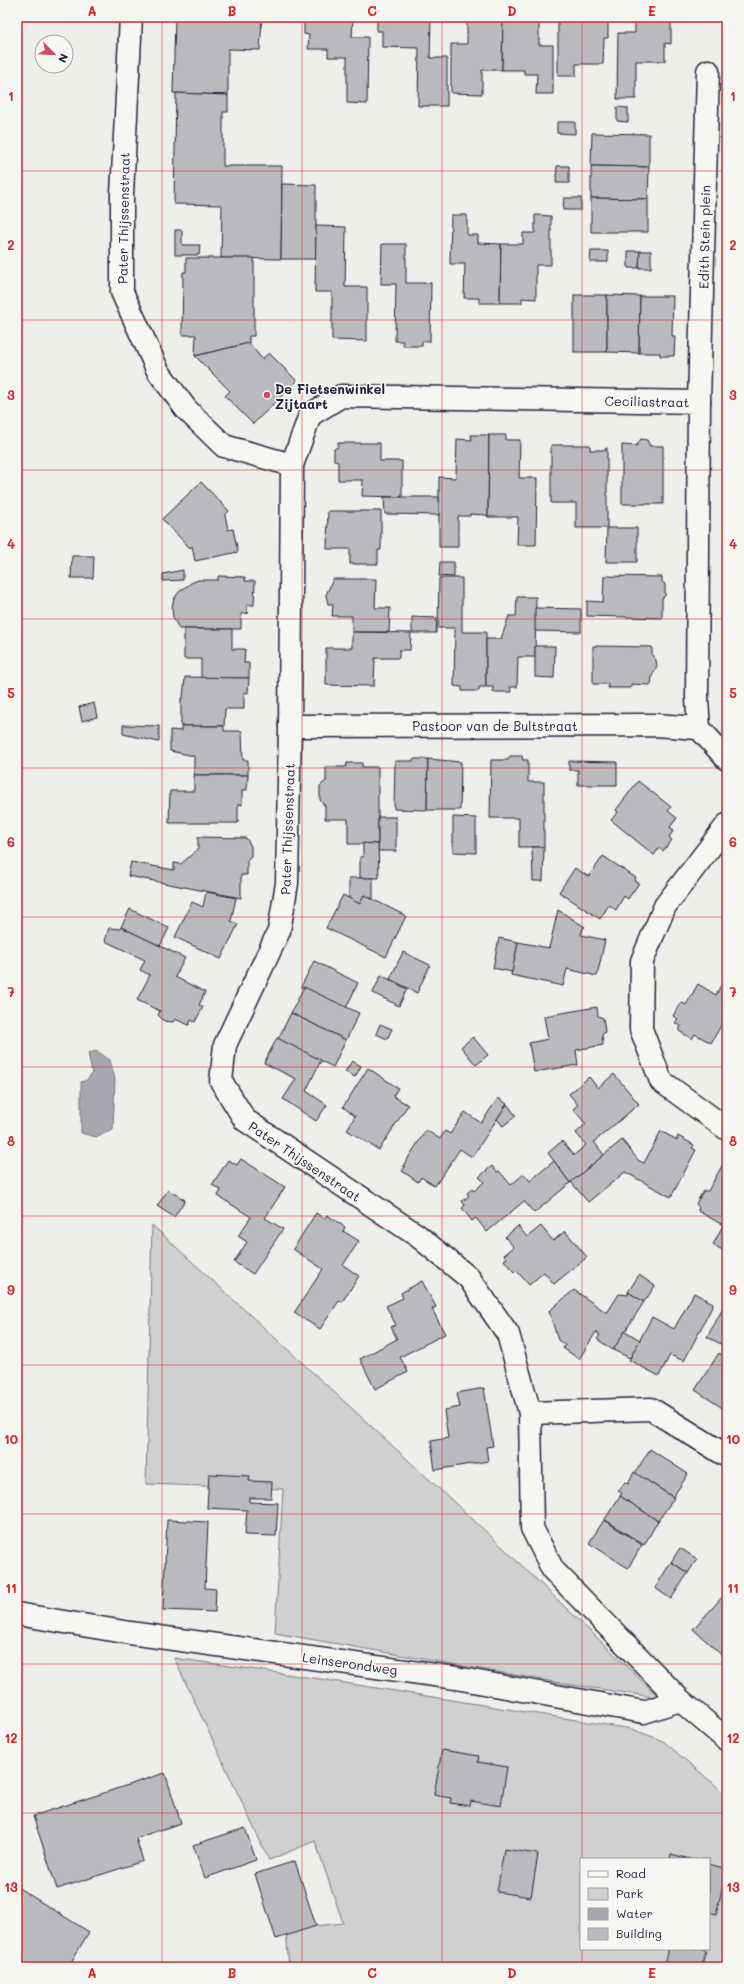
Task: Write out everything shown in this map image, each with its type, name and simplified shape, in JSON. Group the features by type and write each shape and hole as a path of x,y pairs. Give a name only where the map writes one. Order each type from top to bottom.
{"street":[{"name":"Pater Thijssenstraat","path":"131,17 122,194 122,292 158,371 186,409 224,446 292,465 287,884 279,931 225,1045 221,1081 245,1120 418,1236 469,1278 508,1334 530,1413"},
{"name":"Edith Stein plein","path":"699,402 708,71"},
{"name":"Ceciliastraat","path":"292,465 310,415 341,396 699,402 697,699 699,728"},
{"name":"Pastoor van de Bultstraat","path":"290,726 655,725 699,728"},
{"path":"699,728 727,759"},
{"path":"727,825 665,906 642,961 641,1029 661,1082 727,1128"},
{"path":"727,1456 651,1409 530,1413 532,1528 553,1570 680,1700 727,1740"},
{"name":"Leinserondweg","path":"17,1614 130,1633 456,1678 644,1712 680,1700"}],"green space":[{"path":"152,1225 494,1539 660,1698 566,1684 275,1633 283,1489 146,1484"},
{"path":"174,1658 320,1679 632,1729 663,1741 727,1795 727,1967 289,1967 286,1929 343,1923 315,1841 269,1860"}],"water":[{"path":"97,1051 110,1060 115,1079 113,1130 96,1137 81,1133 81,1082 87,1080 92,1073 88,1053"}],"building":[{"path":"175,17 262,17 260,50 228,49 228,95 173,93"},
{"path":"304,17 353,17 352,37 368,37 367,104 347,103 347,57 328,57 328,49 308,49 309,35 304,34"},
{"path":"377,17 431,17 430,58 447,58 447,106 418,106 419,48 382,47 382,31 377,31"},
{"path":"467,17 503,17 502,70 482,70 482,94 451,93 451,44 467,44"},
{"path":"503,17 539,17 539,45 553,45 553,94 536,94 537,74 524,74 524,70 502,70"},
{"path":"558,17 608,18 608,38 604,38 603,64 576,64 576,76 558,76"},
{"path":"635,17 666,17 666,22 671,22 671,44 665,43 665,61 636,61 636,99 617,99 618,33 635,33"},
{"path":"725,86 727,86 727,135 725,135"},
{"path":"176,93 228,95 228,112 223,112 223,166 282,166 281,259 221,258 222,205 174,204"},
{"path":"617,107 628,108 628,122 617,121"},
{"path":"557,122 575,122 575,134 557,133"},
{"path":"592,133 649,134 649,167 591,166"},
{"path":"557,166 569,166 569,183 556,183"},
{"path":"591,166 649,167 648,199 591,198"},
{"path":"282,184 316,185 316,259 281,259"},
{"path":"564,198 581,198 581,210 563,210"},
{"path":"591,198 648,199 648,232 591,232"},
{"path":"451,215 467,215 467,235 478,235 478,243 501,244 500,303 479,303 479,298 464,298 465,264 450,264"},
{"path":"535,215 551,216 551,265 536,265 536,299 522,298 522,303 500,303 501,244 523,244 523,233 535,233"},
{"path":"316,226 346,227 345,287 367,287 367,341 332,340 332,292 315,292"},
{"path":"175,230 182,230 182,245 200,245 199,255 175,255"},
{"path":"382,244 406,244 406,283 431,283 430,341 422,341 422,346 403,346 403,341 395,341 396,284 381,284"},
{"path":"591,251 608,251 608,262 590,262"},
{"path":"628,251 640,251 639,268 628,268"},
{"path":"640,251 651,251 651,268 639,268"},
{"path":"186,258 254,258 254,336 249,336 249,343 195,356 196,335 182,335 183,272 186,272"},
{"path":"574,295 607,295 607,352 574,352"},
{"path":"607,295 640,296 639,353 607,352"},
{"path":"640,296 673,296 672,336 675,336 674,356 660,356 660,353 639,353"},
{"path":"249,343 262,359 269,353 297,381 253,424 225,396 230,391 195,356"},
{"path":"471,435 489,435 488,517 486,515 470,514 470,516 458,516 458,547 439,547 439,477 456,478 457,439 472,440"},
{"path":"489,435 506,435 506,440 520,440 519,478 537,478 536,545 517,545 518,517 488,517"},
{"path":"641,439 647,440 650,446 663,446 663,504 622,504 622,445 636,446"},
{"path":"338,443 380,443 380,461 402,461 402,497 362,496 363,480 338,480 338,462 334,460 334,449 338,447"},
{"path":"551,445 590,445 590,450 606,450 607,448 607,528 576,528 576,503 551,503"},
{"path":"201,482 229,511 225,515 228,530 233,529 238,552 195,561 192,546 190,548 162,519"},
{"path":"384,497 439,497 439,515 385,514"},
{"path":"328,511 381,511 381,550 378,550 378,564 350,564 350,549 327,549"},
{"path":"607,528 637,528 637,562 606,562"},
{"path":"72,556 94,556 93,578 71,578"},
{"path":"440,562 454,562 454,577 439,576"},
{"path":"183,570 183,580 163,581 163,574"},
{"path":"218,576 245,577 245,581 255,581 254,605 247,605 247,612 249,613 241,614 241,629 179,629 173,617 172,607 174,599 179,592 191,583 198,580 218,580"},
{"path":"604,576 662,577 662,582 665,584 665,596 662,598 662,618 587,616 587,601 603,602"},
{"path":"439,578 462,578 462,632 486,632 486,687 479,687 479,691 462,691 462,687 454,686 455,628 438,628"},
{"path":"333,579 376,579 375,608 390,608 389,632 352,632 352,616 332,616 333,604 328,604 326,595"},
{"path":"517,597 536,597 535,657 518,657 517,687 510,687 511,692 493,692 493,687 486,687 486,639 501,639 509,616 516,616"},
{"path":"535,608 581,609 581,632 535,631"},
{"path":"412,617 437,618 436,633 412,633"},
{"path":"184,629 232,629 232,649 245,649 244,663 249,663 249,678 201,678 201,659 184,659"},
{"path":"352,632 411,633 410,650 399,650 399,658 375,658 374,686 326,685 326,648 352,648"},
{"path":"535,646 555,646 554,678 535,677"},
{"path":"593,646 652,647 652,655 656,660 657,666 652,676 651,685 631,684 631,688 608,688 608,684 593,684"},
{"path":"185,677 249,678 248,693 244,692 244,709 225,709 224,726 181,726 181,698 183,698"},
{"path":"94,703 97,717 82,721 79,707"},
{"path":"123,725 159,726 159,742 123,734"},
{"path":"181,726 224,726 224,731 242,731 243,760 248,760 248,775 194,775 194,756 170,751 170,730 181,731"},
{"path":"510,756 522,756 523,760 528,760 528,782 544,782 544,847 519,847 519,818 490,818 491,760 508,760"},
{"path":"413,759 428,759 427,810 394,809 395,761 413,761"},
{"path":"428,759 461,762 460,810 427,810"},
{"path":"569,761 617,762 617,785 578,785 578,770 569,770"},
{"path":"347,763 362,763 362,767 378,767 378,844 348,844 348,819 325,819 325,806 320,800 320,786 326,781 326,767 346,767"},
{"path":"194,775 248,775 247,790 242,790 242,805 238,804 238,823 169,823 170,791 194,791"},
{"path":"638,781 671,807 668,811 677,818 670,827 674,830 669,837 672,840 663,851 659,848 654,855 611,820 618,812 616,810"},
{"path":"378,817 396,817 396,851 378,851"},
{"path":"453,817 476,818 476,853 453,852"},
{"path":"198,837 246,838 251,846 251,856 247,860 247,875 241,875 241,898 128,876 131,862 174,870 174,863 181,864 198,849"},
{"path":"363,843 378,844 379,878 360,878 360,857 363,857"},
{"path":"532,847 544,847 543,881 533,881"},
{"path":"603,856 636,878 634,881 639,883 628,899 624,896 616,910 609,905 600,919 559,892 575,868 589,877"},
{"path":"349,878 373,878 373,899 364,895 360,904 349,899"},
{"path":"206,892 236,898 231,921 238,924 221,959 175,937 192,902 203,907"},
{"path":"343,895 360,904 364,895 406,916 386,957 326,928"},
{"path":"130,909 169,928 160,946 121,927"},
{"path":"558,910 585,927 583,928 581,935 605,940 597,976 567,969 563,986 511,975 518,942 549,948"},
{"path":"121,927 185,958 175,977 205,992 199,1005 203,1007 195,1022 191,1020 189,1025 175,1019 173,1022 164,1021 158,1015 160,1011 137,1000 150,975 140,970 145,960 105,941 109,928 120,929"},
{"path":"499,938 518,942 512,972 493,968"},
{"path":"403,952 430,965 417,993 390,979"},
{"path":"314,961 358,983 346,1008 301,987"},
{"path":"381,975 407,989 399,1006 373,993"},
{"path":"698,984 716,995 721,985 727,988 727,1015 711,1043 695,1034 692,1039 679,1031 681,1026 675,1023 678,1019 673,1016 681,1002 686,1005"},
{"path":"304,987 359,1013 346,1040 291,1013"},
{"path":"597,1007 598,1016 603,1018 605,1032 602,1035 603,1045 576,1050 578,1065 534,1072 529,1043 548,1039 544,1016"},
{"path":"291,1013 346,1040 333,1067 278,1039"},
{"path":"380,1024 392,1029 387,1039 376,1034"},
{"path":"473,1037 488,1055 476,1065 461,1047"},
{"path":"277,1038 321,1060 306,1091 327,1105 316,1121 283,1099 296,1079 264,1063"},
{"path":"352,1061 361,1066 355,1077 345,1072"},
{"path":"368,1068 398,1088 393,1096 408,1105 379,1150 347,1130 355,1116 343,1107"},
{"path":"614,1074 639,1104 594,1142 604,1155 570,1183 548,1153 562,1141 574,1155 586,1145 576,1133 586,1124 573,1109 578,1105 569,1094 589,1077 598,1088"},
{"path":"498,1098 507,1104 472,1157 460,1149 435,1186 421,1177 418,1182 402,1171 405,1167 403,1166 426,1130 440,1139 445,1131 450,1134 465,1112 481,1123"},
{"path":"507,1104 516,1116 503,1126 497,1119"},
{"path":"661,1131 677,1140 678,1136 694,1145 692,1148 696,1150 671,1197 625,1172 588,1202 571,1182 622,1140 639,1161 644,1163"},
{"path":"241,1159 285,1187 265,1218 283,1229 253,1274 234,1262 247,1242 238,1236 251,1217 218,1196 221,1190 212,1185 228,1160 237,1165"},
{"path":"554,1161 570,1183 534,1213 524,1201 487,1232 476,1218 472,1221 462,1208 465,1205 462,1201 469,1196 467,1193 472,1189 474,1191 484,1182 479,1177 492,1166 497,1172 499,1171 511,1185 524,1174 530,1181"},
{"path":"723,1164 727,1166 727,1252 713,1245 723,1225 698,1211 699,1207 696,1204 703,1191 708,1191"},
{"path":"168,1190 185,1200 174,1217 157,1206"},
{"path":"316,1213 324,1219 327,1215 345,1227 343,1231 359,1241 343,1265 359,1276 342,1302 339,1301 320,1329 294,1313 323,1269 293,1249"},
{"path":"518,1226 527,1237 541,1226 553,1241 565,1231 587,1257 554,1284 544,1272 529,1285 517,1271 514,1272 504,1260 507,1258 504,1255 514,1247 505,1237"},
{"path":"639,1275 655,1286 644,1302 628,1292"},
{"path":"422,1281 436,1307 432,1309 445,1334 400,1357 408,1372 375,1389 360,1359 397,1339 391,1327 396,1325 386,1306 403,1298 401,1293"},
{"path":"574,1290 607,1313 619,1294 628,1295 628,1292 644,1302 613,1350 597,1339 600,1335 596,1332 579,1359 563,1348 565,1345 558,1340 549,1311"},
{"path":"694,1293 713,1303 713,1305 684,1361 670,1355 659,1376 629,1360 652,1317 674,1329"},
{"path":"725,1305 727,1306 727,1347 707,1337"},
{"path":"625,1331 640,1340 630,1358 613,1350"},
{"path":"719,1353 727,1358 727,1411 695,1390"},
{"path":"484,1388 493,1446 486,1447 488,1461 435,1470 431,1441 448,1438 444,1410 460,1407 457,1393"},
{"path":"650,1449 688,1474 673,1497 635,1473"},
{"path":"634,1472 674,1498 658,1521 620,1496 622,1493 618,1491 625,1482 628,1484"},
{"path":"209,1474 250,1476 249,1481 272,1482 271,1498 249,1498 249,1502 278,1503 276,1536 245,1535 247,1510 207,1508"},
{"path":"620,1496 658,1521 644,1545 604,1519"},
{"path":"167,1520 208,1522 205,1588 216,1589 215,1612 163,1610"},
{"path":"604,1520 642,1545 628,1568 589,1543"},
{"path":"680,1548 697,1559 688,1573 671,1562"},
{"path":"671,1562 688,1573 671,1599 655,1588"},
{"path":"727,1592 727,1660 693,1629"},
{"path":"442,1750 479,1756 478,1762 507,1767 501,1806 471,1801 470,1806 450,1803 451,1798 434,1795"},
{"path":"165,1773 181,1823 136,1838 143,1861 57,1889 33,1816"},
{"path":"245,1828 256,1860 205,1878 193,1845"},
{"path":"504,1849 538,1854 531,1897 497,1892"},
{"path":"671,1854 686,1858 670,1858"},
{"path":"295,1861 316,1926 276,1939 255,1874"},
{"path":"710,1864 727,1869 716,1914 710,1912"},
{"path":"17,1887 89,1932 68,1967 17,1967"},
{"path":"668,1950 706,1951 701,1967 663,1967"}],"place":[{"name":"De Fietsenwinkel Zijtaart","path":"267,395"}]}
